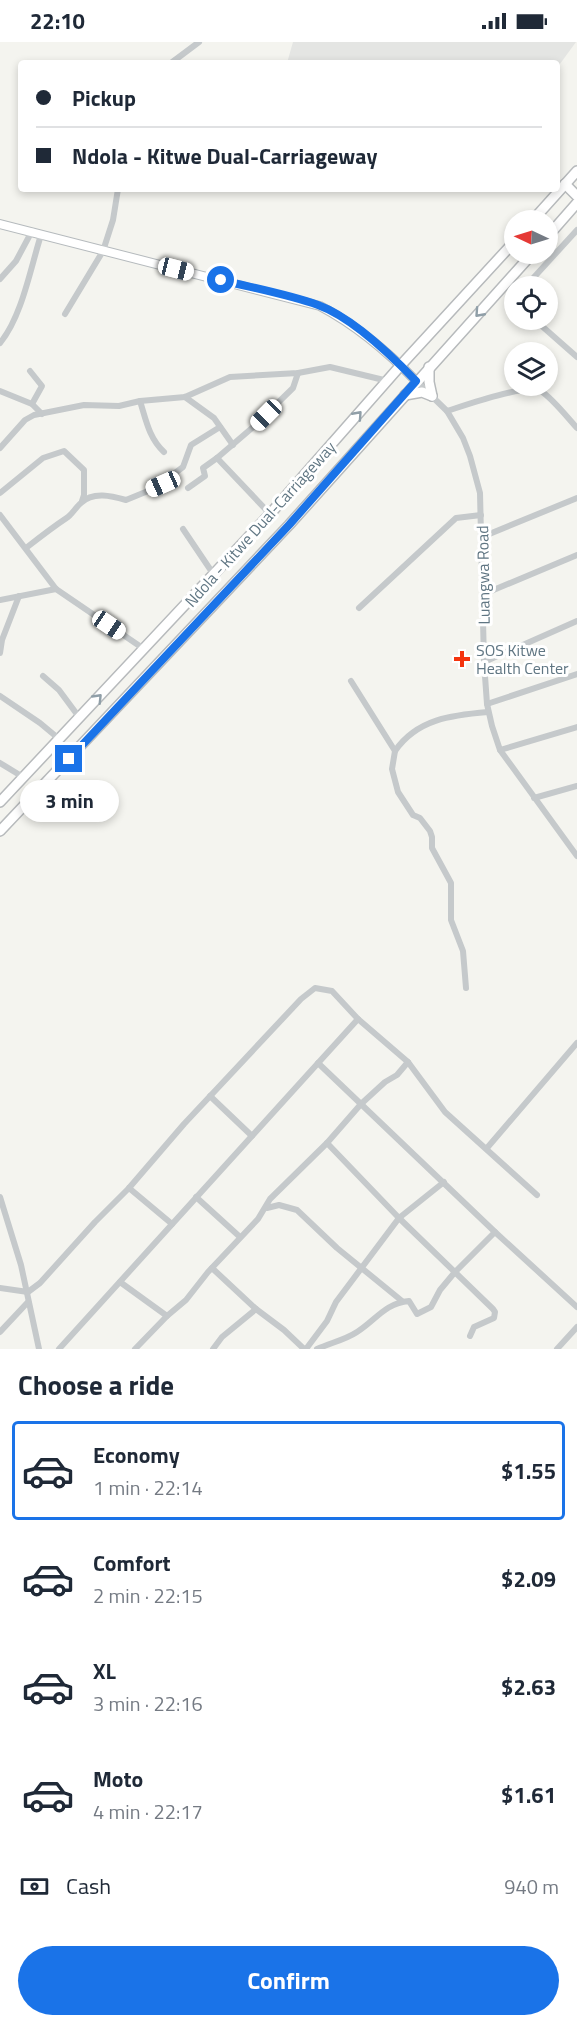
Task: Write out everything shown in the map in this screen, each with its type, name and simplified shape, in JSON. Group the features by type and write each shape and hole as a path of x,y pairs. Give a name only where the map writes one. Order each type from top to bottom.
{"highway":[{"path":"560,190 577,171"},
{"path":"565,184 577,196"},
{"path":"542,210 558,192"},
{"path":"558,225 577,203"},
{"name":"Ndola - Kitwe Dual-Carriageway","path":"0,801 270,514 401,365 504,253"},
{"name":"Ndola - Kitwe Dual-Carriageway","path":"0,831 257,559 523,264"},
{"path":"429,367 432,396"},
{"path":"405,396 422,392 432,396"}],"main road":[{"name":"Luangwa Road","path":"0,224 320,306 337,314 359,330 401,365 416,381"}],"street":[{"path":"175,60 199,42"},
{"path":"65,314 103,251 113,220 118,192"},
{"path":"535,276 577,230"},
{"path":"0,279 16,261 32,231"},
{"path":"0,343 24,294 41,235"},
{"path":"546,330 577,357"},
{"path":"0,448 25,420 42,414 84,405 120,406 140,401 185,397 230,377 298,373 333,367 388,381"},
{"path":"30,371 42,386 32,404"},
{"path":"188,488 205,476 202,468 252,428 293,387 298,373"},
{"name":"Luangwa Road","path":"416,381 447,411 467,447 480,493 487,704 500,750 534,798 574,846 577,856"},
{"path":"447,411 490,396 533,389 541,392 577,428"},
{"path":"0,391 32,404 42,414"},
{"path":"185,397 214,418 233,444"},
{"path":"140,401 147,427 156,445 164,452"},
{"path":"82,501 109,495 126,500 165,484 166,478 183,467 191,445 220,427"},
{"path":"0,493 43,458 64,451 85,471 82,501 69,516 26,548"},
{"path":"217,458 270,514"},
{"path":"482,537 577,498"},
{"path":"0,515 56,589 144,649"},
{"path":"359,608 456,518 482,515"},
{"path":"183,529 213,575"},
{"path":"484,594 577,555"},
{"path":"0,600 56,589"},
{"path":"0,653 2,640 19,596"},
{"path":"484,662 577,621"},
{"path":"487,704 577,674"},
{"path":"43,676 58,690 79,717"},
{"path":"351,681 395,751"},
{"path":"0,696 58,738"},
{"path":"466,988 463,951 451,920 451,883 432,848 430,831 420,818 413,815 398,792 392,769 395,751 409,735 432,721 462,714 488,712"},
{"path":"500,750 577,728"},
{"path":"0,763 23,777"},
{"path":"534,798 577,786"},
{"path":"0,1288 28,1292 40,1282 129,1188 210,1096 312,989 332,991 358,1019 408,1062 445,1112 537,1195"},
{"path":"59,1349 358,1019"},
{"path":"487,1148 577,1043"},
{"path":"135,1349 166,1316 186,1300 267,1208 270,1199 327,1143 361,1104 385,1082 398,1075 408,1062"},
{"path":"318,1063 577,1307"},
{"path":"210,1096 252,1136"},
{"path":"327,1143 399,1218 495,1312 492,1320 474,1327 470,1336"},
{"path":"212,1268 256,1309 305,1349 327,1321 336,1302 399,1218 444,1182"},
{"path":"129,1188 172,1224"},
{"path":"0,1197 28,1292 28,1302 38,1345 30,1349"},
{"path":"196,1197 240,1237"},
{"path":"267,1208 279,1205 297,1210 337,1248 402,1301"},
{"path":"317,1349 356,1333 381,1311 402,1301 409,1300 417,1314 431,1307 440,1290 455,1272 495,1232"},
{"path":"120,1282 166,1316"},
{"path":"0,1332 28,1302"},
{"path":"213,1349 222,1337 256,1309"},
{"path":"557,1349 577,1327"}],"shaded area":[{"path":"293,42 576,42 560,64 560,60 288,60"}],"place":[{"name":"SOS Kitwe Health Center","path":"462,659"}],"route":[{"path":"69,759 289,525 416,381 374,342 337,314 288,296 221,280"}]}
